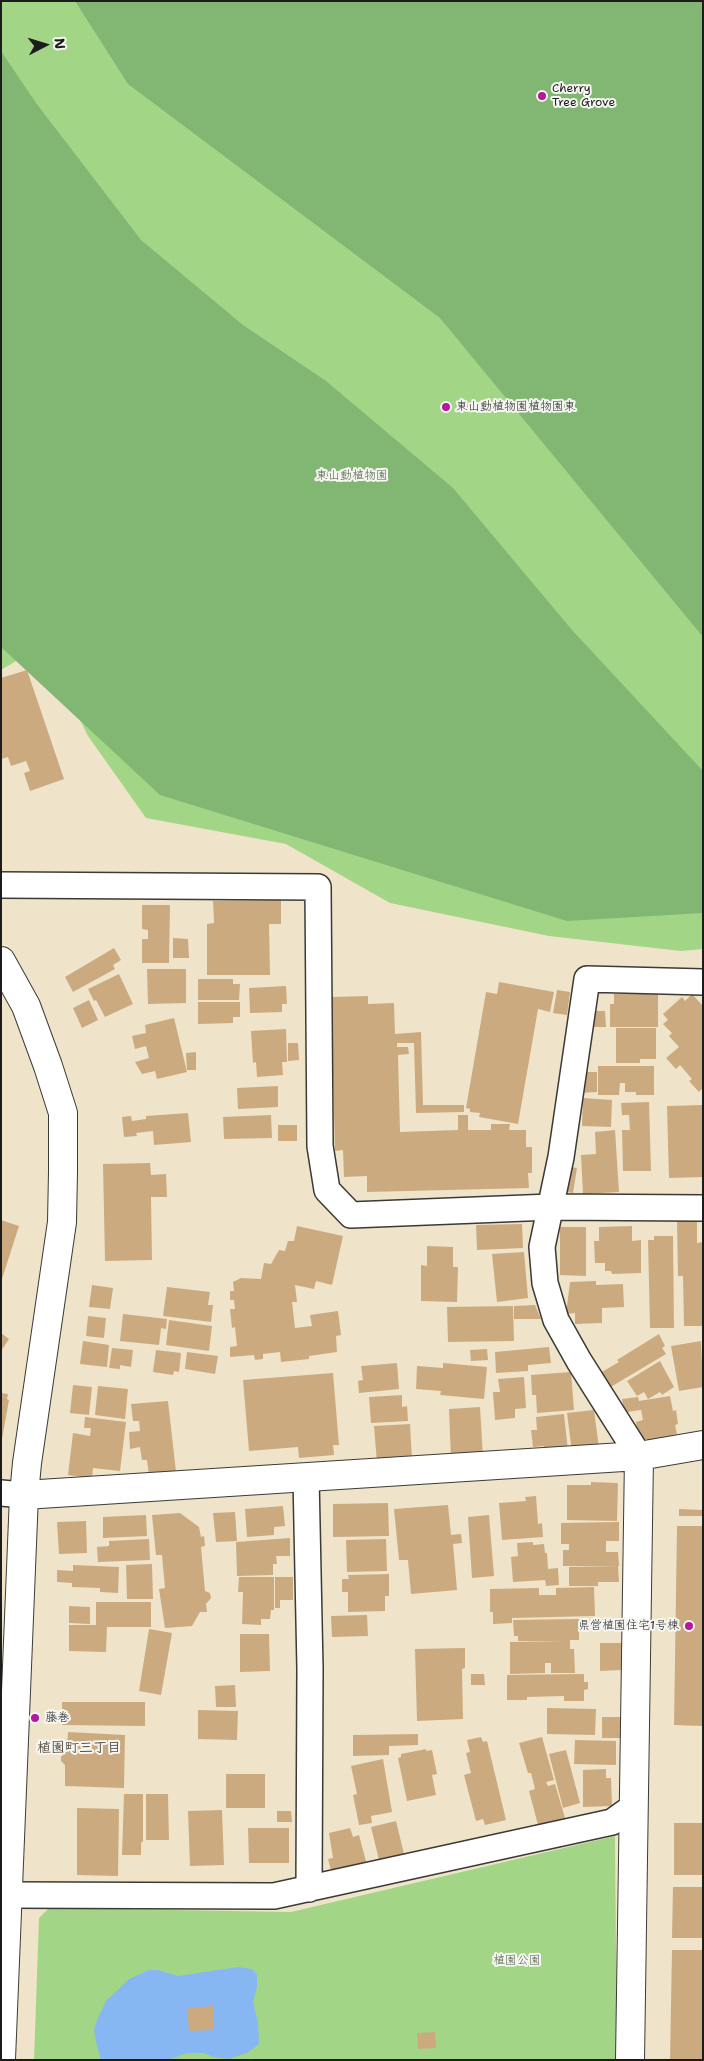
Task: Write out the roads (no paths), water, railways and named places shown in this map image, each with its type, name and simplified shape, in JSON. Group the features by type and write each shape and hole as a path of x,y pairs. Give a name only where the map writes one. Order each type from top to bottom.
{"street":[{"path":"1,885 318,888 320,1146 327,1190 351,1215 550,1207 703,1208"},
{"path":"1,961 26,1006 63,1113 62,1222 27,1463 13,1494 9,1895 1,2059"},
{"path":"630,2060 632,1807 639,1456 579,1361 556,1320 545,1283 542,1247 561,1157 588,978 703,982"},
{"path":"13,1494 639,1456 703,1445"},
{"path":"306,1477 310,1669 308,1889"},
{"path":"9,1895 274,1896 612,1822 632,1807"}],"water":[{"path":"238,1967 252,1969 257,1975 257,1987 253,2002 258,2022 259,2044 247,2053 228,2059 204,2053 187,2053 168,2060 101,2060 94,2030 97,2020 106,2001 129,1979 149,1970 158,1970 178,1976"}],"place":[{"name":"Cherry Tree Grove","path":"542,96"},
{"name":"東山動植物園植物園東","path":"446,407"},
{"name":"県営植園住宅1号棟","path":"689,1626"},
{"name":"藤巻","path":"35,1718"}],"district":[{"name":"植園町三丁目","path":"79,1748"}],"park label":[{"name":"東山動植物園","path":"352,476"},
{"name":"植園公園","path":"517,1961"}]}
